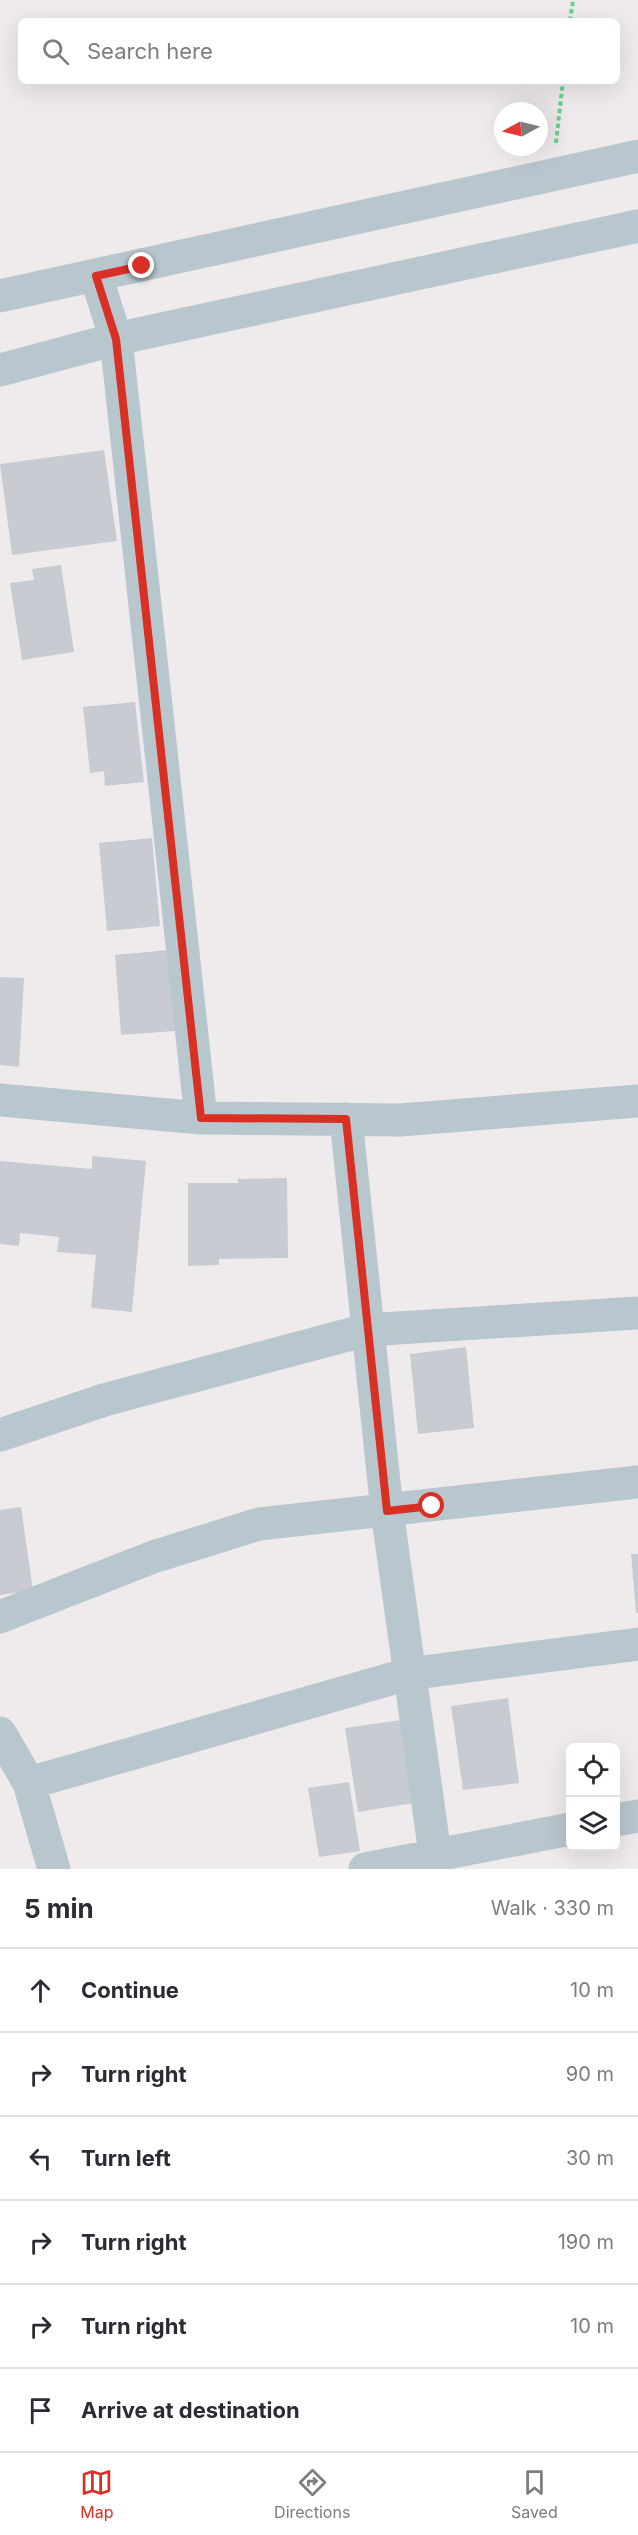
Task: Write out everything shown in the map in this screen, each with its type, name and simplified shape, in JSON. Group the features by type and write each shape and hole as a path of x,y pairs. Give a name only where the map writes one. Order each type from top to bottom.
{"street":[{"path":"0,296 638,156"},
{"path":"0,370 116,339 638,226"},
{"path":"96,276 116,339 201,1118"},
{"path":"0,1100 201,1118 400,1120 638,1101"},
{"path":"346,1119 366,1330 387,1511 435,1854"},
{"path":"0,1435 104,1400 294,1347 366,1330 638,1313"},
{"path":"0,1617 207,1539 260,1524 638,1482"},
{"path":"29,1783 408,1674 638,1644"},
{"path":"0,1733 29,1783 54,1869"},
{"path":"620,1819 638,1816"},
{"path":"364,1869 566,1830"}],"path":[{"path":"570,18 573,0"},
{"path":"553,173 563,84"}],"building":[{"path":"104,450 117,541 12,555 0,464"},
{"path":"61,565 74,652 22,660 10,583 34,580 32,569"},
{"path":"135,702 144,782 105,786 104,771 90,773 83,707"},
{"path":"152,838 160,926 107,931 99,843"},
{"path":"168,950 175,1031 121,1035 115,955"},
{"path":"0,977 24,978 19,1067 0,1065"},
{"path":"92,1156 146,1161 132,1312 91,1308 96,1255 57,1252 59,1237 20,1233 19,1246 0,1244 0,1161 92,1169"},
{"path":"287,1178 288,1258 219,1259 219,1265 188,1266 188,1183 238,1183 238,1179"},
{"path":"466,1347 474,1428 418,1434 410,1354"},
{"path":"21,1507 33,1590 0,1595 0,1510"},
{"path":"631,1554 638,1554 638,1613 636,1613"},
{"path":"508,1698 519,1783 463,1790 451,1706"},
{"path":"401,1720 414,1803 358,1812 345,1728"},
{"path":"349,1782 360,1851 319,1857 308,1788"}],"route":[{"path":"142,266 96,276 116,339 201,1118 346,1119 366,1330 387,1511 432,1506"}]}
